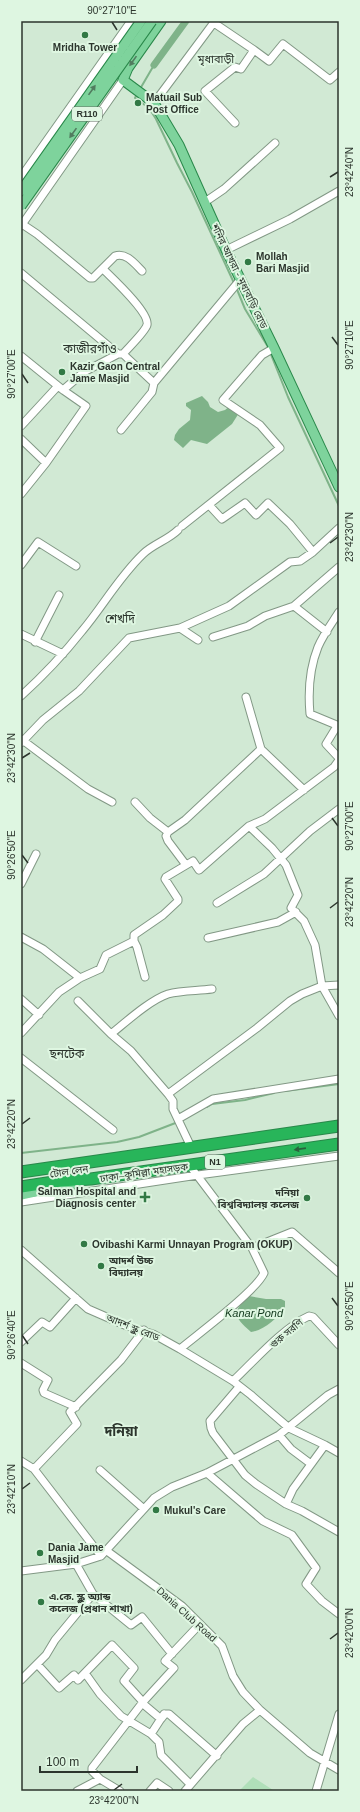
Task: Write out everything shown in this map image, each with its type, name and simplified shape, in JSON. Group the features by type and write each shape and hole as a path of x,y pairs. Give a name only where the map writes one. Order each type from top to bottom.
{"highway":[{"path":"21,1172 339,1126"},
{"name":"ঢাকা–কুমিল্লা মহাসড়ক","path":"141,1161 339,1132"},
{"name":"ঢাকা–কুমিল্লা মহাসড়ক","path":"21,1187 190,1166 336,1144"},
{"name":"টোল লেন","path":"21,1177 141,1161"}],"main road":[{"name":"R110","path":"21,191 141,21"},
{"name":"R110","path":"21,206 152,21"},
{"path":"125,81 128,68 161,21"},
{"name":"শনির আখরা - মৃধাবাড়ি রোড","path":"125,81 152,101 179,145 239,281 339,487"},
{"name":"ঢাকা–কুমিল্লা মহাসড়ক","path":"21,1195 91,1179"}],"street":[{"path":"21,177 131,21"},
{"path":"152,101 215,22 269,61 283,44 330,80 339,72"},
{"path":"235,123 205,90 235,67 241,69 254,50"},
{"path":"103,61 123,76 125,81"},
{"path":"97,69 117,83 125,81"},
{"path":"125,81 21,225 36,234 90,278 93,278 114,256 118,255 126,256 142,272"},
{"path":"205,202 224,189 275,143"},
{"path":"226,250 290,219 339,191"},
{"path":"21,426 60,388 84,372 121,354 147,327 147,320 134,301 103,269"},
{"path":"21,273 121,354 154,383"},
{"path":"121,430 152,392 154,383 239,281"},
{"path":"21,696 49,671 83,631 123,576 144,553 173,536 180,528 280,448 260,425 223,400 262,355 273,349"},
{"path":"21,356 60,388 86,406 46,463 21,494"},
{"path":"21,439 46,463"},
{"path":"209,505 222,519 245,503 256,515 268,503 290,524 313,552"},
{"path":"112,802 88,789 22,741 43,720 79,691 129,638 180,628 229,606 290,562 300,561 313,552 339,528"},
{"path":"21,565 38,542 76,566"},
{"path":"213,637 248,626 265,616 294,606 339,567"},
{"path":"35,642 59,595"},
{"path":"294,606 327,632"},
{"path":"145,977 137,946 134,941 134,934 163,915 178,901 165,879 193,861 199,870 249,826 265,819 304,790 334,767 339,759 326,744 338,726 310,714 309,699 314,660 318,646 339,612"},
{"path":"180,628 198,640"},
{"path":"21,634 35,642 63,654"},
{"path":"246,697 261,749 304,790"},
{"path":"186,866 168,841 166,836 168,832 185,820 261,749"},
{"path":"135,802 168,832"},
{"path":"218,903 264,874 310,831 339,809"},
{"path":"249,826 286,865 298,892 298,895 291,908 304,921 315,945 322,986 339,1016"},
{"path":"21,884 36,854"},
{"path":"208,938 278,922 296,912"},
{"path":"21,937 43,949 80,978"},
{"path":"21,1033 59,992 80,978 100,969 106,955 134,941"},
{"path":"168,1094 302,994 322,986 339,985"},
{"path":"111,1034 133,1016 166,995 176,992 212,989"},
{"path":"21,999 39,1014"},
{"path":"78,1001 111,1034 132,1051 168,1094 173,1101 173,1109 191,1147"},
{"path":"21,1058 113,1130"},
{"path":"179,1121 213,1099 339,1079"},
{"path":"21,1202 198,1175 337,1156 336,1144"},
{"path":"278,1153 280,1165"},
{"path":"180,1349 261,1279 264,1273 252,1248 190,1166"},
{"path":"252,1248 292,1232 339,1273"},
{"name":"আদর্শ স্কুল রোড","path":"21,1250 88,1309 127,1326 144,1330 180,1349 233,1381 289,1428 339,1453"},
{"path":"21,1342 42,1322 50,1327 76,1298"},
{"name":"গুরু সরণি","path":"233,1381 303,1318 309,1316 313,1317 339,1345"},
{"path":"34,1469 77,1424 70,1413 121,1360 144,1330"},
{"path":"21,1363 48,1380 43,1390 44,1393 76,1407"},
{"path":"239,1387 210,1421 214,1434 245,1475 256,1484 286,1504 302,1511 339,1532"},
{"path":"21,1571 76,1564 100,1556 107,1551 154,1498 172,1486 207,1473 279,1435 328,1395 339,1388"},
{"path":"279,1435 290,1449 311,1464"},
{"path":"286,1504 293,1489 325,1445"},
{"path":"21,1461 34,1469 100,1556"},
{"path":"100,1470 144,1509"},
{"path":"207,1473 263,1520 292,1535 316,1568 306,1584 322,1601 339,1614"},
{"name":"Dania Club Road","path":"107,1551 182,1606 222,1646 232,1676 243,1692 260,1710 310,1753 339,1770"},
{"path":"76,1564 94,1594 131,1625 142,1617 172,1654"},
{"path":"21,1680 37,1664 94,1594"},
{"path":"120,1791 100,1779 92,1771 92,1768 142,1703 174,1668 165,1661 200,1624"},
{"path":"37,1664 59,1688 74,1675 78,1680 112,1646 134,1668 124,1681 142,1703 161,1719 164,1714"},
{"path":"85,1673 100,1694 121,1716 151,1734 159,1742 161,1755 190,1784"},
{"path":"185,1791 217,1756 243,1724 260,1710"},
{"path":"164,1714 169,1714 217,1756"},
{"path":"151,1734 164,1714"},
{"path":"316,1791 339,1715"},
{"path":"77,1791 100,1779"},
{"path":"150,1791 157,1783 169,1791"}],"shaded area":[{"path":"253,1777 273,1790 273,1791 239,1791"}],"water":[{"path":"202,396 208,402 210,407 218,412 225,410 231,405 239,413 232,424 207,444 191,440 183,448 174,440 179,429 190,420 191,410 186,406 186,403"},
{"name":"Kanar Pond","path":"249,1296 266,1299 281,1299 285,1301 285,1309 266,1326 251,1332 241,1322 237,1314 239,1306"}],"waterway":[{"path":"154,65 186,21"},
{"path":"140,89 154,65"},
{"path":"137,94 135,98 149,108 156,119 234,283"},
{"path":"236,287 245,309 268,347 288,397 339,506"},
{"path":"285,1091 339,1084"},
{"path":"207,1107 212,1104 245,1100 274,1093"},
{"path":"21,1153 117,1142 139,1137 178,1122"}],"place":[{"name":"Mridha Tower","path":"85,35"},
{"name":"Matuail Sub Post Office","path":"138,103"},
{"name":"Mollah Bari Masjid","path":"248,262"},
{"name":"Kazir Gaon Central Jame Masjid","path":"62,372"},
{"name":"Salman Hospital and Diagnosis center","path":"145,1197"},
{"name":"দনিয়া বিশ্ববিদ্যালয় কলেজ","path":"307,1198"},
{"name":"Ovibashi Karmi Unnayan Program (OKUP)","path":"84,1244"},
{"name":"আদর্শ উচ্চ বিদ্যালয়","path":"101,1266"},
{"name":"Mukul's Care","path":"156,1510"},
{"name":"Dania Jame Masjid","path":"40,1553"},
{"name":"এ.কে. স্কুল অ্যান্ড কলেজ (প্রধান শাখা)","path":"41,1602"}],"district":[{"name":"মৃধাবাড়ী","path":"216,59"},
{"name":"কাজীরগাঁও","path":"90,349"},
{"name":"শেখদি","path":"120,619"},
{"name":"ছনটেক","path":"67,1054"},
{"name":"দনিয়া","path":"121,1431"}]}
